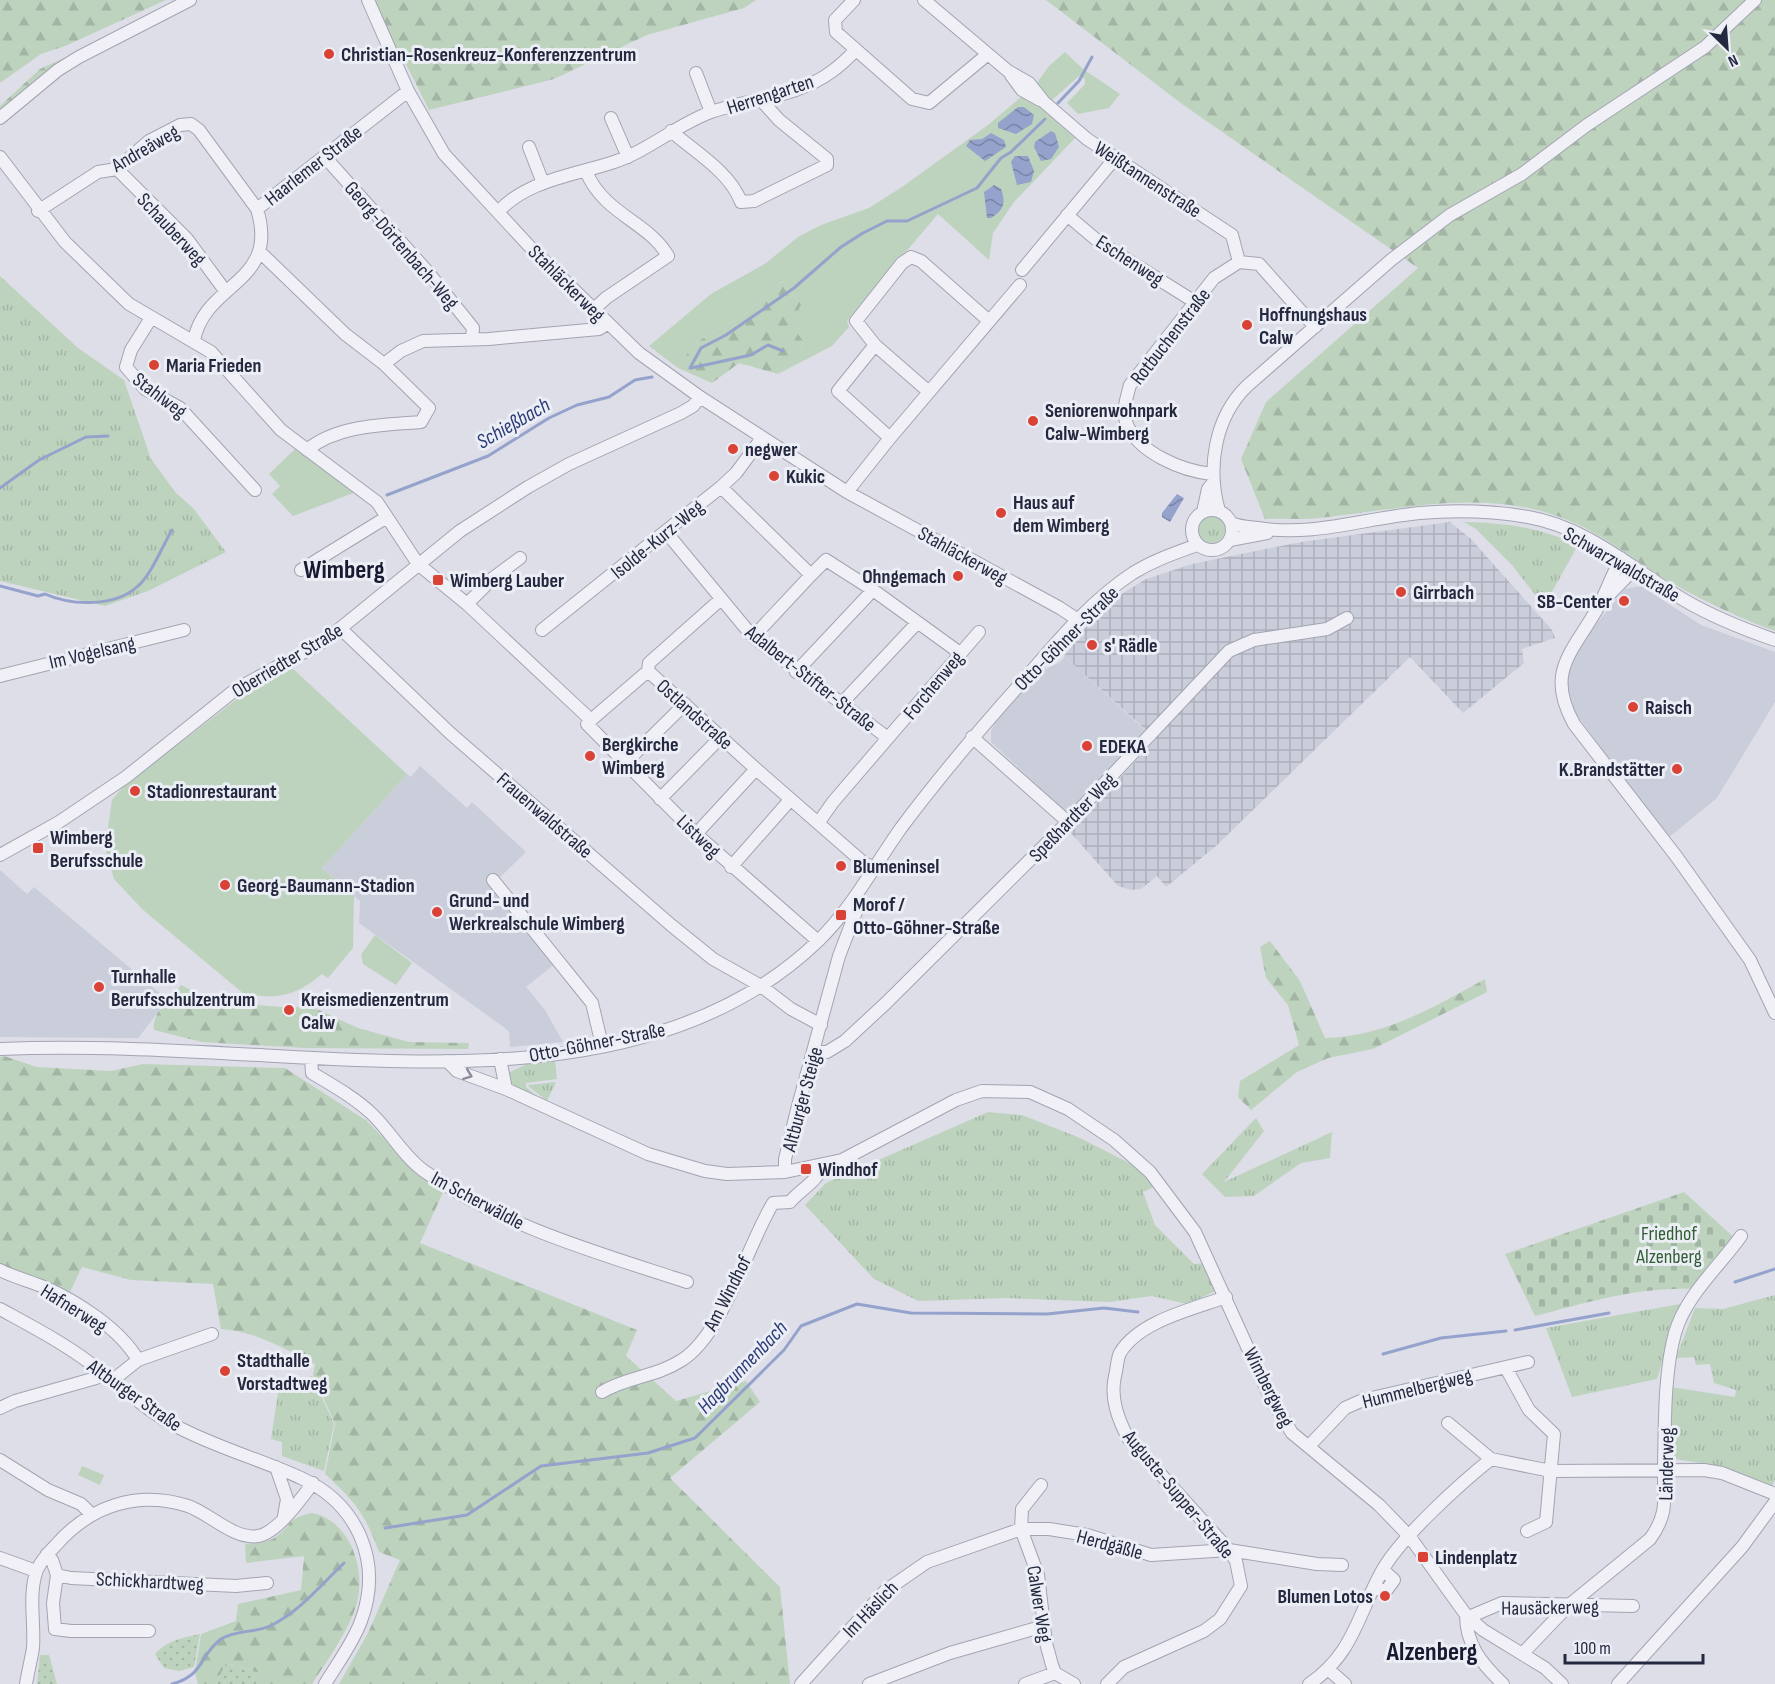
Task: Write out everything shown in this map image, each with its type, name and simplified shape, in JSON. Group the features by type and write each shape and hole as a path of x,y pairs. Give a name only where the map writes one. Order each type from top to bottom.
{"street":[{"path":"0,118 50,76 79,57 190,0"},
{"name":"Stahläckerweg","path":"368,0 408,91 444,154 593,310 656,367 847,492 1078,620"},
{"path":"854,0 835,20 836,32 912,99 929,103 988,54"},
{"name":"Weißtannenstraße","path":"924,0 1008,71 1022,90 1044,102 1087,139 1232,235 1239,262"},
{"path":"1277,531 1231,524 1219,511 1212,479 1214,449 1222,428 1242,391 1391,260 1450,215 1522,174 1587,125 1705,47 1755,0"},
{"name":"Herrengarten","path":"498,212 508,201 543,183 628,157 671,131 711,112 761,100 811,83 831,73 855,51"},
{"name":"Herrengarten","path":"696,73 711,112"},
{"name":"Haarlemer Straße","path":"261,253 261,221 257,209 408,91"},
{"path":"671,131 725,178 737,191 741,202 754,201 827,165 827,159 778,120 761,100"},
{"path":"611,118 628,157"},
{"name":"Andreäweg","path":"38,211 98,172 117,168 149,141 180,125 191,124 199,130 257,209"},
{"path":"529,147 543,183"},
{"name":"Georg-Dörtenbach-Weg","path":"324,156 441,288 473,328 472,338"},
{"name":"Ostlandstraße","path":"0,157 38,211 96,273 129,304 194,340 222,363 280,430 377,502 418,564 467,604 591,720 648,671 790,800 819,822 866,864 875,867"},
{"path":"1023,270 1116,157"},
{"name":"Schauberweg","path":"117,168 187,239 226,292"},
{"path":"586,171 593,187 618,212 662,246 668,256 606,298 593,310"},
{"name":"Eschenweg","path":"1067,215 1099,242 1195,302"},
{"path":"194,340 196,330 226,292 255,264 261,253 345,334 384,364 429,408 421,422 364,427 317,441 307,450"},
{"path":"929,392 875,345 856,321 902,263 911,257 921,261 989,321"},
{"path":"1239,262 1259,264 1315,327"},
{"name":"Rotbuchenstraße","path":"1212,479 1167,460 1141,443 1126,423 1124,404 1130,385 1214,278 1239,262"},
{"path":"847,492 1020,285"},
{"name":"Stahlweg","path":"151,318 131,350 126,367 130,374 145,388 180,408 255,490"},
{"path":"384,364 401,351 423,341 599,329 607,324"},
{"path":"875,345 838,391 890,438"},
{"name":"Oberriedter Straße","path":"0,855 59,822 126,777 235,690 341,629 460,531 528,487 578,459 681,413 693,406 700,397"},
{"name":"Isolde-Kurz-Weg","path":"542,630 721,488 736,473 762,438"},
{"path":"1212,479 1203,512 1192,524 1195,540 1215,550 1230,540 1277,531"},
{"path":"721,488 811,575"},
{"path":"1203,512 1219,511"},
{"name":"Schwarzwaldstraße","path":"1277,531 1320,530 1419,513 1482,511 1531,517 1564,528 1621,558 1684,600 1724,621 1775,640"},
{"path":"301,570 387,517"},
{"path":"1230,540 1231,524"},
{"name":"Adalbert-Stifter-Straße","path":"666,532 720,600 753,637 796,672 888,738"},
{"name":"Otto-Göhner-Straße","path":"0,1049 80,1048 447,1061 500,1059 548,1055 602,1045 646,1036 689,1022 761,986 818,940 853,900 902,828 972,737 1078,620 1133,574 1195,540"},
{"path":"467,604 481,589 520,558"},
{"path":"753,637 824,558 873,590 960,653"},
{"path":"1621,558 1599,605 1563,664 1561,688 1565,708 1574,724 1676,856 1750,960 1775,1013"},
{"path":"1599,605 1635,568"},
{"path":"796,672 873,590"},
{"path":"648,671 649,663 720,600"},
{"name":"Speßhardter Weg","path":"814,1052 827,1052 845,1041 1068,822 1229,651 1254,640 1327,629 1347,618"},
{"path":"841,704 917,623"},
{"name":"Frauenwaldstraße","path":"341,629 450,733 671,925 713,958 761,986"},
{"name":"Im Vogelsang","path":"0,676 184,630"},
{"name":"Forchenweg","path":"819,822 979,632"},
{"path":"625,763 685,704"},
{"name":"Listweg","path":"587,724 731,867 818,940"},
{"path":"660,799 721,737"},
{"path":"972,737 1068,822"},
{"path":"696,834 756,770"},
{"path":"731,867 790,800"},
{"path":"493,880 592,1003 602,1045"},
{"name":"Altburger Steige","path":"785,1172 785,1159 839,956 859,904 853,900"},
{"name":"Altburger Steige","path":"761,986 791,1009 821,1025"},
{"name":"Im Scherwäldle","path":"312,1058 312,1072 371,1113 421,1168 436,1179 530,1228 603,1256 687,1282"},
{"path":"493,1085 492,1067 500,1059"},
{"path":"500,1059 506,1089"},
{"name":"Am Windhof","path":"447,1061 457,1071 506,1089 625,1145 673,1163 726,1174 785,1172 823,1165 866,1148 956,1100 990,1090 1030,1092"},
{"name":"Wimbergweg","path":"1030,1092 1077,1115 1114,1140 1150,1172 1195,1232 1278,1414 1292,1433 1379,1505 1410,1537 1468,1616"},
{"name":"Am Windhof","path":"602,1392 622,1382 660,1373 696,1349 717,1319 773,1203 790,1202 802,1188 820,1176 823,1165"},
{"name":"Länderweg","path":"1523,1653 1568,1606 1650,1539 1660,1525 1666,1508 1664,1468 1674,1335 1683,1313 1741,1236"},
{"name":"Hafnerweg","path":"0,1270 61,1295 130,1346 138,1360"},
{"name":"Auguste-Supper-Straße","path":"1107,1684 1124,1667 1195,1635 1220,1620 1241,1586 1236,1561 1229,1550 1128,1438 1118,1420 1113,1388 1120,1353 1140,1334 1163,1319 1226,1297"},
{"name":"Altburger Straße","path":"0,1309 53,1337 175,1426 308,1481 343,1507 360,1530 366,1548 370,1575 361,1623 324,1684"},
{"path":"113,1380 138,1360 212,1335"},
{"name":"Hummelbergweg","path":"1309,1446 1345,1408 1363,1400 1528,1362"},
{"path":"1506,1368 1529,1410 1554,1434 1546,1522 1527,1531"},
{"path":"0,1408 15,1401 83,1382 102,1372"},
{"path":"1448,1424 1491,1459 1551,1471 1664,1468 1704,1470 1722,1473 1775,1494"},
{"path":"1309,1684 1329,1670 1353,1634 1376,1587 1385,1592 1394,1580 1383,1570 1410,1537 1472,1474 1491,1459"},
{"path":"0,1460 48,1490 81,1504 90,1513"},
{"path":"276,1467 287,1499 284,1516"},
{"path":"287,1499 308,1481"},
{"path":"27,1684 33,1648 36,1571 47,1554 90,1513 126,1503 165,1501 204,1513 247,1536 268,1532 296,1506 308,1481"},
{"path":"1021,1529 1022,1509 1041,1485"},
{"path":"1618,1684 1742,1546 1775,1502"},
{"name":"Herdgäßle","path":"1021,1529 1048,1529 1087,1535 1151,1555 1229,1550 1317,1564 1342,1565"},
{"name":"Calwer Weg","path":"1021,1529 1038,1575 1046,1643 1055,1673"},
{"name":"Im Häslich","path":"801,1684 885,1591 899,1579 950,1552 1021,1529"},
{"path":"47,1554 52,1560 57,1575 53,1603 55,1629 149,1631"},
{"path":"0,1558 36,1571"},
{"name":"Schickhardtweg","path":"57,1575 236,1586 267,1583"},
{"name":"Hausäckerweg","path":"1468,1616 1502,1604 1633,1606"},
{"path":"1468,1616 1483,1630 1523,1653 1562,1684"},
{"path":"1468,1616 1466,1632 1471,1646 1487,1669 1503,1684"},
{"path":"869,1684 950,1653 1044,1626"},
{"path":"1329,1670 1345,1684"},
{"path":"1025,1684 1055,1673 1074,1684"}],"shaded area":[{"path":"1450,522 1471,539 1552,630 1555,638 1522,649 1524,663 1463,713 1410,657 1216,846 1166,887 1157,876 1141,889 1131,890 1118,886 1070,832 1156,739 1064,656 1093,618 1115,598 1146,579 1192,564 1301,542"},
{"path":"1641,586 1701,625 1775,652 1775,702 1717,798 1668,838 1574,711 1566,680 1578,646 1625,589"},
{"path":"1065,657 1147,732 1075,810 1067,813 991,742 991,731 997,720 1042,671"},
{"name":"Grund- und Werkrealschule Wimberg","path":"420,766 467,808 472,802 526,852 492,885 556,963 526,987 545,1010 563,1042 510,1047 509,1032 505,1028 359,923 360,901 322,868 407,774 411,777"},
{"path":"0,870 27,894 34,887 168,1000 138,1038 0,1037"}],"green space":[{"path":"0,0 166,0 65,46 41,54 0,83"},
{"path":"375,0 756,0 744,8 647,35 554,79 429,110 406,64 401,63"},
{"path":"1046,0 1775,0 1775,631 1732,614 1686,591 1609,542 1569,520 1525,507 1467,502 1313,519 1265,519 1241,459 1266,402 1418,268 1182,104"},
{"path":"1065,52 1083,69 1120,94 1109,108 1078,114 1067,103 1085,84 1085,79 1079,76 1051,101 1036,84 1049,66"},
{"path":"64,58 64,61 16,96 0,112 0,106 40,69"},
{"path":"1021,97 1039,107 1075,138 1014,202 993,233 989,260 938,214 847,321 849,327 832,346 778,374 800,351 804,343 792,325 801,304 782,281 747,313 693,344 678,368 649,346 711,294 766,263 798,237 821,225 869,208 988,125"},
{"path":"0,276 78,348 124,380 151,459 176,493 193,508 226,552 148,591 105,606 0,581"},
{"path":"782,281 801,304 804,343 800,351 778,374 739,363 712,383 678,368 693,344 747,313"},
{"path":"295,449 356,492 293,516 272,494 280,486 269,474"},
{"path":"1211,515 1221,519 1225,529 1221,539 1211,543 1201,539 1197,529 1201,519"},
{"path":"1464,522 1522,527 1578,545 1544,606 1512,565 1476,529"},
{"path":"291,667 407,774 322,868 354,896 353,948 328,978 322,974 303,988 286,995 244,994 142,909 114,879 105,848 112,800 123,787 246,692"},
{"path":"375,935 412,963 396,985 363,964 361,955"},
{"path":"1270,941 1300,981 1325,1038 1368,1032 1408,1019 1485,979 1487,992 1373,1049 1328,1058 1297,1072 1251,1110 1238,1097 1240,1081 1299,1045 1288,1005 1266,978 1260,947"},
{"path":"181,985 212,1001 293,1008 308,1005 358,1028 409,1042 469,1043 468,1049 305,1048 202,1042 154,1030 159,1011"},
{"path":"4,1056 37,1067 111,1071 143,1064 285,1068 367,1121 412,1168 444,1190 420,1243 637,1330 626,1356 676,1401 746,1381 760,1402 670,1478 780,1587 790,1684 339,1684 368,1633 400,1560 379,1552 358,1509 325,1474 335,1424 313,1375 315,1364 258,1337 221,1329 213,1284 131,1280 82,1267 69,1294 44,1280 0,1265 0,1057"},
{"path":"555,1060 557,1079 526,1083 526,1087 540,1099 511,1087 508,1073 527,1064"},
{"path":"556,1082 547,1101 528,1086 529,1085"},
{"path":"988,1112 1022,1115 1080,1138 1139,1168 1156,1186 1143,1192 1155,1225 1194,1264 1206,1263 1216,1284 1214,1292 1187,1304 1152,1296 1109,1302 1006,1298 918,1301 874,1279 805,1205 826,1183"},
{"path":"1256,1118 1264,1131 1224,1182 1332,1132 1330,1158 1301,1163 1254,1196 1225,1197 1202,1174"},
{"name":"Friedhof Alzenberg","path":"1684,1192 1737,1240 1696,1289 1634,1293 1535,1316 1505,1254"},
{"path":"1775,1295 1775,1479 1771,1489 1712,1465 1670,1458 1671,1387 1735,1397 1736,1390 1714,1383 1710,1364 1696,1365 1694,1357 1676,1358 1695,1308 1723,1309"},
{"path":"1680,1304 1657,1379 1572,1397 1546,1328"},
{"path":"312,1376 334,1424 324,1471 282,1456 282,1442 271,1439 279,1387"},
{"path":"82,1466 104,1475 100,1485 78,1475"},
{"path":"312,1513 335,1524 344,1534 356,1558 359,1585 358,1598 351,1620 312,1684 256,1684 260,1673 226,1663 216,1684 198,1684 195,1672 201,1634 236,1621 238,1604 301,1590 304,1556 246,1563 245,1544 270,1540 282,1532 294,1519"},
{"path":"200,1634 194,1667 179,1671 164,1668 155,1654 160,1649 176,1640"},
{"path":"40,1655 49,1655 57,1684 37,1684"},
{"path":"226,1663 260,1673 256,1684 216,1684"}],"water":[{"path":"1018,107 1024,107 1034,115 1032,124 1016,134 998,128 998,123"},
{"path":"1051,131 1055,133 1059,147 1051,159 1041,161 1034,147 1035,142"},
{"path":"991,133 1004,140 1006,147 985,161 966,146 970,140 982,139"},
{"path":"1015,156 1028,156 1034,171 1031,182 1017,185 1011,162"},
{"path":"994,185 1001,189 1003,206 991,218 987,218 984,192"},
{"path":"1177,494 1184,498 1170,522 1162,517 1162,513"}],"waterway":[{"path":"1058,103 1079,81 1092,57"},
{"path":"690,368 701,348 726,335 794,288 841,247 863,233 887,221 907,221 977,188 1001,158 1011,152 1045,119"},
{"path":"691,368 751,355 768,345 783,351"},
{"name":"Schießbach","path":"387,495 488,456 549,418 577,405 609,397 635,380 652,377"},
{"path":"0,488 39,460 86,437 108,436"},
{"path":"0,586 38,596 45,594 68,601 93,602 118,598 129,593 143,581 172,530"},
{"name":"Hagbrunnenbach","path":"1735,1282 1775,1269"},
{"name":"Hagbrunnenbach","path":"385,1528 467,1515 541,1466 648,1453 695,1438 784,1350 801,1326 857,1304 911,1313 1047,1314 1104,1308 1138,1312"},
{"name":"Hagbrunnenbach","path":"1515,1330 1609,1313"},
{"name":"Hagbrunnenbach","path":"1383,1354 1441,1338 1506,1331"},
{"name":"Hagbrunnenbach","path":"172,1684 183,1680 196,1670 214,1645 226,1636 270,1626 291,1613 344,1563"}],"place":[{"name":"Christian-Rosenkreuz-Konferenzzentrum","path":"329,54"},
{"name":"Hoffnungshaus Calw","path":"1247,325"},
{"name":"Maria Frieden","path":"154,365"},
{"name":"Seniorenwohnpark Calw-Wimberg","path":"1033,421"},
{"name":"negwer","path":"733,449"},
{"name":"Kukic","path":"774,476"},
{"name":"Haus auf dem Wimberg","path":"1001,513"},
{"name":"Ohngemach","path":"958,576"},
{"name":"Wimberg Lauber","path":"438,580"},
{"name":"Girrbach","path":"1401,592"},
{"name":"SB-Center","path":"1624,601"},
{"name":"s' Rädle","path":"1092,645"},
{"name":"Raisch","path":"1633,707"},
{"name":"EDEKA","path":"1087,746"},
{"name":"Bergkirche Wimberg","path":"590,756"},
{"name":"K.Brandstätter","path":"1677,769"},
{"name":"Stadionrestaurant","path":"135,791"},
{"name":"Wimberg Berufsschule","path":"38,848"},
{"name":"Blumeninsel","path":"841,866"},
{"name":"Georg-Baumann-Stadion","path":"225,885"},
{"name":"Grund- und Werkrealschule Wimberg","path":"437,912"},
{"name":"Morof / Otto-Göhner-Straße","path":"841,915"},
{"name":"Turnhalle Berufsschulzentrum","path":"99,987"},
{"name":"Kreismedienzentrum Calw","path":"289,1010"},
{"name":"Windhof","path":"806,1169"},
{"name":"Stadthalle Vorstadtweg","path":"225,1371"},
{"name":"Lindenplatz","path":"1423,1557"},
{"name":"Blumen Lotos","path":"1385,1596"}],"district":[{"name":"Wimberg","path":"344,569"},
{"name":"Alzenberg","path":"1432,1651"}]}
